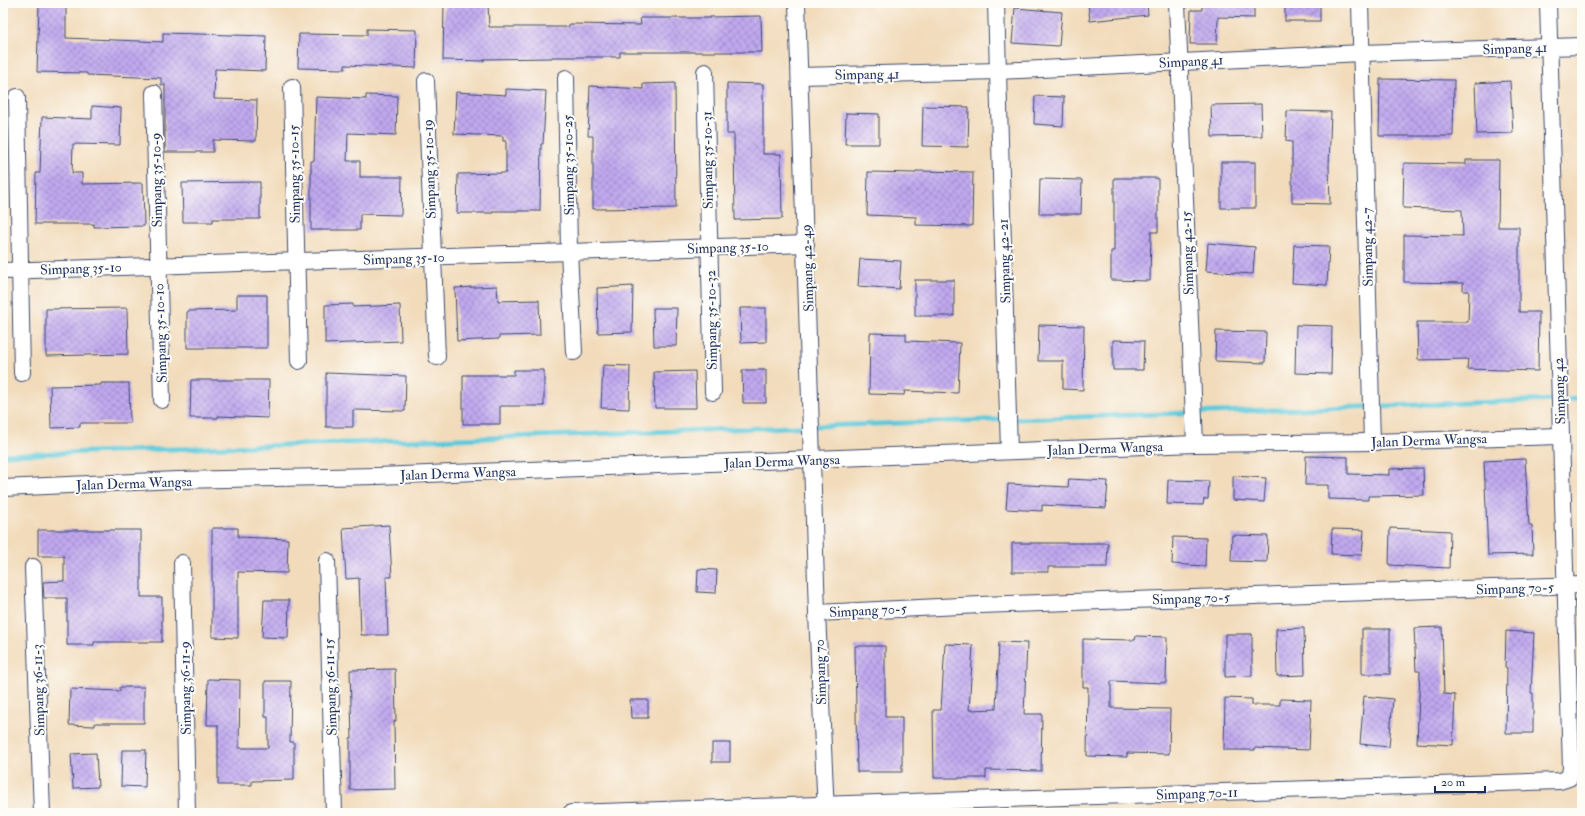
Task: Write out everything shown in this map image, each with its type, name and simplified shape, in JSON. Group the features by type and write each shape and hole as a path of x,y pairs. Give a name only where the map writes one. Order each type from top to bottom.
{"street":[{"name":"Simpang 42-49","path":"797,3 812,452"},
{"name":"Simpang 42-21","path":"996,3 1008,400 1008,451"},
{"name":"Simpang 42-15","path":"1177,3 1195,444"},
{"name":"Simpang 42-7","path":"1360,3 1372,442"},
{"name":"Simpang 42","path":"1548,3 1571,768 1568,778"},
{"name":"Simpang 41","path":"800,76 999,71 1362,52 1582,46"},
{"name":"Simpang 35-10-31","path":"705,72 709,248"},
{"name":"Simpang 35-10-25","path":"566,78 574,352"},
{"name":"Simpang 35-10-19","path":"426,81 437,357"},
{"name":"Simpang 35-10-15","path":"292,87 299,361"},
{"name":"Simpang 35-10-9","path":"154,93 158,266"},
{"path":"17,97 22,373"},
{"name":"Simpang 35-10","path":"3,271 806,244"},
{"name":"Simpang 35-10-32","path":"709,248 713,392"},
{"name":"Simpang 35-10-10","path":"158,266 162,400"},
{"name":"Jalan Derma Wangsa","path":"3,488 177,480 377,476 812,452 1008,451 1195,444 1372,442 1560,436"},
{"name":"Simpang 70","path":"812,452 817,613 826,809"},
{"name":"Simpang 36-11-15","path":"327,561 334,813"},
{"name":"Simpang 36-11-9","path":"182,563 188,813"},
{"name":"Simpang 36-11-3","path":"33,567 42,813"},
{"name":"Simpang 70-5","path":"817,613 980,605 1582,586"},
{"name":"Simpang 70-11","path":"571,813 826,809 1544,782 1560,781 1568,778"}],"building":[{"path":"39,3 66,3 66,38 163,42 163,33 266,36 265,71 215,69 214,99 257,100 256,141 213,140 213,152 165,152 165,85 161,85 161,78 87,75 87,73 37,72"},
{"path":"444,3 488,3 489,27 569,27 569,24 641,25 640,18 761,16 762,52 620,52 620,57 484,59 484,61 443,60"},
{"path":"1088,3 1147,3 1148,15 1090,21"},
{"path":"1202,3 1254,3 1254,18 1218,17 1217,44 1190,44 1191,10 1202,10"},
{"path":"1285,3 1320,3 1320,21 1285,21"},
{"path":"1015,8 1062,12 1059,46 1012,43"},
{"path":"367,29 417,30 416,68 345,65 345,69 298,68 299,34 367,35"},
{"path":"1380,79 1454,80 1453,136 1379,136"},
{"path":"1510,81 1513,133 1477,134 1475,83"},
{"path":"675,83 676,208 593,209 593,136 588,136 590,86 643,89 643,84"},
{"path":"727,83 763,84 763,154 781,154 782,219 735,220 734,134 727,134"},
{"path":"506,89 546,91 543,144 541,144 540,211 457,213 458,174 506,173 506,141 503,141 503,136 454,134 456,92 506,95"},
{"path":"366,95 397,96 396,135 348,133 347,161 360,161 360,177 402,177 401,215 360,214 360,230 311,230 311,161 314,161 316,97 366,99"},
{"path":"1035,96 1064,97 1063,126 1034,124"},
{"path":"1261,104 1262,136 1212,137 1211,105"},
{"path":"92,106 121,108 120,145 73,144 72,173 82,173 82,184 143,183 144,226 94,227 94,224 35,224 36,173 40,173 42,117 92,119"},
{"path":"923,106 969,107 968,147 922,146"},
{"path":"1287,111 1331,112 1329,166 1330,204 1292,203 1292,142 1286,141"},
{"path":"846,113 879,114 879,144 845,144"},
{"path":"1466,160 1499,160 1498,227 1519,227 1519,312 1539,312 1538,371 1467,369 1468,359 1418,360 1417,322 1468,322 1469,291 1463,291 1463,283 1404,282 1404,235 1463,236 1462,210 1403,208 1404,163 1466,164"},
{"path":"1221,162 1255,162 1255,208 1221,208"},
{"path":"916,171 973,172 972,226 916,225 916,217 867,215 868,172 916,173"},
{"path":"1114,178 1158,178 1158,232 1151,232 1150,281 1111,280 1111,251 1114,251"},
{"path":"1040,179 1082,180 1081,214 1039,214"},
{"path":"260,182 260,219 213,219 213,222 183,222 182,183"},
{"path":"1208,243 1255,247 1253,274 1206,271"},
{"path":"1294,245 1329,246 1327,285 1292,283"},
{"path":"860,259 901,261 899,289 858,286"},
{"path":"915,280 954,280 954,316 915,316"},
{"path":"497,286 498,301 539,300 540,335 499,336 499,339 457,341 455,288"},
{"path":"633,286 632,332 598,333 597,288"},
{"path":"237,295 267,295 267,348 187,348 187,311 237,310"},
{"path":"353,304 353,307 400,305 401,341 325,344 325,305"},
{"path":"127,308 128,354 46,356 46,309"},
{"path":"653,308 677,308 676,346 654,346"},
{"path":"740,308 766,308 766,342 741,343"},
{"path":"1039,325 1084,326 1083,390 1063,389 1063,361 1038,361"},
{"path":"1296,325 1332,326 1331,374 1295,373"},
{"path":"1216,331 1266,332 1265,363 1215,361"},
{"path":"870,333 906,334 906,341 960,343 958,393 905,391 904,395 869,394"},
{"path":"1113,340 1144,341 1143,370 1113,370"},
{"path":"603,365 630,366 629,409 601,408"},
{"path":"514,370 544,370 544,406 500,406 500,424 463,424 463,375 514,375"},
{"path":"742,370 766,370 766,403 743,403"},
{"path":"695,371 696,408 655,408 654,372"},
{"path":"326,373 406,376 405,411 353,410 353,427 326,427"},
{"path":"191,380 269,380 268,418 218,416 218,418 190,418"},
{"path":"101,383 129,383 130,423 80,423 80,427 51,428 50,386 101,385"},
{"path":"1306,456 1348,457 1348,474 1389,475 1389,469 1423,468 1424,495 1368,496 1368,500 1328,499 1328,485 1305,485"},
{"path":"1525,459 1529,525 1532,525 1533,554 1488,555 1484,461"},
{"path":"1233,476 1266,478 1264,502 1233,500"},
{"path":"1069,479 1108,481 1106,508 1042,505 1042,511 1006,509 1008,484 1068,487"},
{"path":"1168,480 1209,481 1208,499 1204,499 1203,505 1167,504"},
{"path":"389,525 392,577 386,577 388,635 361,635 359,578 346,579 343,528"},
{"path":"212,528 238,528 238,537 288,539 287,573 238,572 238,638 212,637"},
{"path":"1390,528 1450,531 1449,568 1389,565"},
{"path":"1332,529 1364,530 1362,555 1331,554"},
{"path":"38,530 141,530 141,597 162,597 162,642 94,642 94,645 67,645 67,598 44,598 43,582 64,581 64,556 38,556"},
{"path":"1232,535 1268,536 1267,562 1231,561"},
{"path":"1173,537 1206,538 1205,566 1172,564"},
{"path":"1012,543 1108,543 1107,567 1048,567 1048,572 1012,572"},
{"path":"698,569 717,570 716,593 697,592"},
{"path":"264,600 289,600 288,638 262,637"},
{"path":"1442,627 1444,694 1455,695 1453,745 1417,743 1420,671 1416,671 1414,628"},
{"path":"1304,628 1305,675 1277,676 1276,629"},
{"path":"1362,629 1390,629 1390,674 1362,674"},
{"path":"1506,631 1534,633 1531,693 1533,693 1533,733 1506,733"},
{"path":"1225,634 1252,634 1252,676 1225,677"},
{"path":"1136,636 1167,637 1166,683 1111,681 1111,708 1170,709 1169,754 1127,753 1127,757 1087,756 1088,687 1083,687 1083,639 1135,640"},
{"path":"999,642 1027,643 1024,714 1042,714 1041,771 986,770 986,778 934,778 933,710 941,710 945,644 973,645 969,710 996,709"},
{"path":"855,646 885,646 885,717 902,717 902,772 857,772"},
{"path":"395,669 395,789 350,790 350,738 352,738 350,670"},
{"path":"208,679 240,680 239,748 268,748 268,717 265,717 265,681 291,681 290,742 294,742 294,780 252,781 252,785 218,785 218,725 207,725"},
{"path":"120,687 144,687 144,723 95,723 95,726 69,725 70,689 120,691"},
{"path":"1364,696 1393,699 1389,747 1360,744"},
{"path":"1225,698 1252,699 1252,705 1280,705 1280,699 1311,700 1309,750 1255,748 1255,750 1224,750"},
{"path":"630,700 648,700 648,718 631,718"},
{"path":"712,743 730,743 730,762 712,762"},
{"path":"122,750 146,750 145,787 121,786"},
{"path":"96,753 98,787 73,788 71,754"}],"waterway":[{"path":"3,455 1582,399"}]}
